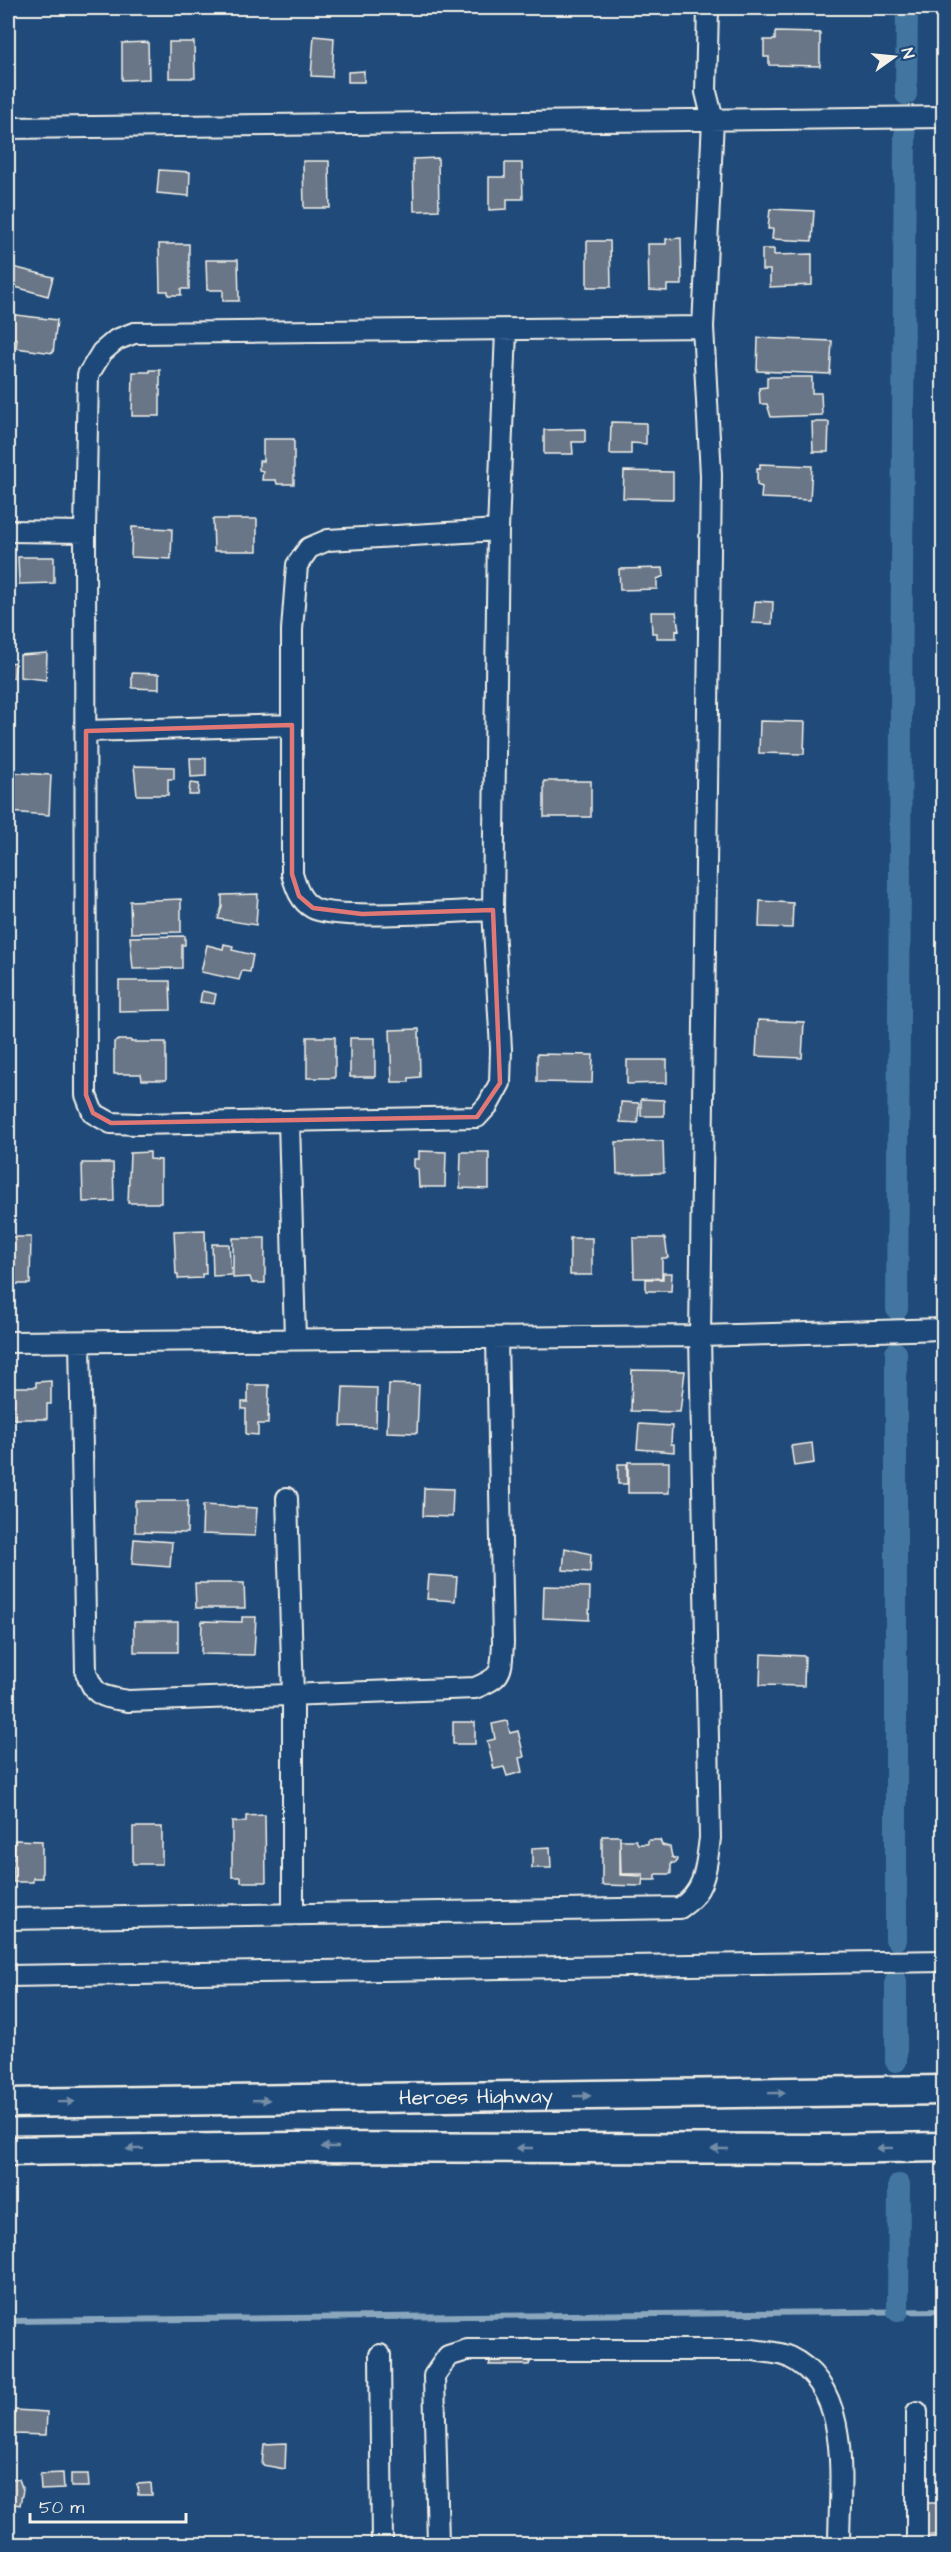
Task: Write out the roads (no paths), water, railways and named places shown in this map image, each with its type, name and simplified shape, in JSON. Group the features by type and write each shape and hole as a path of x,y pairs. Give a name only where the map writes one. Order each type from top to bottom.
{"main road":[{"name":"Heroes Highway","path":"8,2103 944,2090"},
{"path":"8,2151 293,2147 820,2149 944,2147"}],"street":[{"path":"8,1919 680,1908 693,1899 706,1874 710,1838 700,1336 711,475 704,327 713,120 706,92 708,8"},
{"path":"8,128 944,117"},
{"path":"506,331 498,530 493,910 501,1049 500,1083 488,1105 477,1117 111,1123 93,1113 86,1095 85,532 88,375 102,352 116,340 134,333 506,331 704,327"},
{"path":"493,910 330,913 313,908 299,896 292,874 292,630 297,565 309,548 328,540 498,530"},
{"path":"8,531 85,532"},
{"path":"86,731 292,725"},
{"path":"289,1121 295,1338"},
{"path":"8,1342 700,1336 944,1329"},
{"path":"80,1342 86,1672 91,1688 100,1696 128,1701 475,1688 494,1680 501,1669 503,1643 497,1338"},
{"path":"287,1498 293,1695 293,1914"},
{"path":"8,1976 944,1961"},
{"path":"438,2544 434,2376 448,2356 467,2350 753,2350 788,2356 812,2373 827,2393 839,2439 839,2544"},
{"path":"380,2355 382,2544"},
{"path":"917,2412 917,2544"}],"waterway":[{"path":"906,94 907,8"},
{"path":"897,1309 905,135"},
{"path":"896,1353 896,1939"},
{"path":"896,1981 896,2061"},
{"path":"898,2311 899,2185"},
{"path":"8,2321 944,2311"}]}
